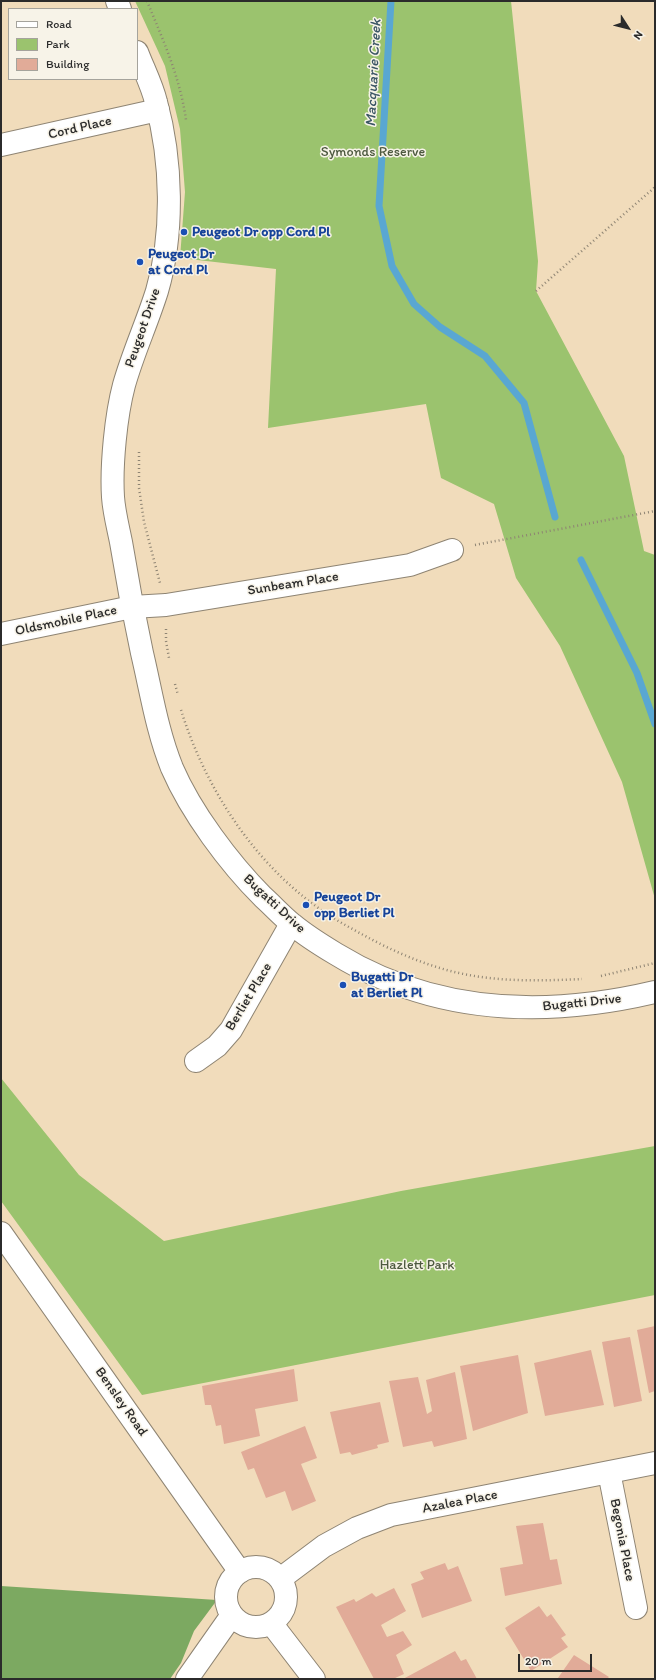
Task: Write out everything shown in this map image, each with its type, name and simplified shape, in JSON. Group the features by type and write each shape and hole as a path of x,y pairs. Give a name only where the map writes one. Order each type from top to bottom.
{"street":[{"name":"Peugeot Drive","path":"132,607 113,496 115,437 123,388 157,290 167,234 170,188 156,100 138,55"},
{"name":"Cord Place","path":"1,145 158,110"},
{"name":"Sunbeam Place","path":"132,607 166,605 410,565 452,550"},
{"name":"Oldsmobile Place","path":"1,634 132,607"},
{"name":"Bugatti Drive","path":"132,607 159,727 173,769 195,810 219,846 245,879 291,924 353,964 388,981 430,995 473,1004 519,1008 574,1007 655,992"},
{"name":"Berliet Place","path":"196,1061 217,1046 231,1030 291,924"},
{"name":"Bensley Road","path":"1,1233 240,1572"},
{"name":"Azalea Place","path":"280,1579 324,1546 358,1528 392,1515 655,1463"},
{"name":"Begonia Place","path":"609,1472 636,1608"},
{"path":"256,1567 264,1568 272,1572 284,1585 286,1602 278,1617 271,1623 263,1626 247,1626 232,1615 227,1603 227,1589 233,1578 240,1572 256,1567"},
{"path":"187,1679 232,1615"},
{"path":"271,1623 314,1679"}],"path":[{"path":"536,291 655,187"},
{"path":"452,550 655,511"}],"green space":[{"name":"Symonds Reserve","path":"135,1 511,1 538,261 536,291 624,456 644,551 655,555 655,899 622,782 560,646 516,578 494,504 441,478 426,404 268,428 276,269 180,258 185,192 180,129 165,66"},
{"name":"Hazlett Park","path":"1,1078 79,1175 164,1241 401,1191 655,1146 655,1295 142,1395 1,1201"},
{"path":"1,1586 217,1600 194,1631 181,1663 170,1679 1,1679"}],"building":[{"path":"655,1326 655,1391 649,1393 637,1330"},
{"path":"630,1337 642,1401 614,1407 602,1342"},
{"path":"591,1350 604,1405 545,1416 534,1363"},
{"path":"518,1355 528,1413 473,1431 460,1366"},
{"path":"294,1369 298,1401 255,1409 260,1436 224,1444 221,1425 216,1426 211,1405 205,1405 202,1386"},
{"path":"455,1372 467,1439 434,1447 432,1441 403,1447 389,1381 418,1377 427,1414 432,1411 426,1380"},
{"path":"380,1402 389,1442 377,1445 378,1448 352,1455 350,1452 340,1454 330,1412"},
{"path":"305,1426 317,1458 301,1464 316,1501 292,1511 285,1491 266,1498 254,1468 248,1470 241,1452"},
{"path":"543,1523 550,1560 557,1559 562,1584 505,1596 500,1568 523,1564 516,1526"},
{"path":"445,1563 448,1570 458,1566 472,1601 422,1618 411,1584 424,1579 420,1572"},
{"path":"394,1588 406,1611 381,1625 387,1637 403,1631 412,1645 396,1655 404,1674 393,1679 374,1679 336,1607 354,1599 356,1602 372,1593 376,1597"},
{"path":"539,1606 547,1617 551,1614 566,1635 561,1638 568,1647 531,1671 505,1628"},
{"path":"455,1651 461,1661 466,1659 477,1679 403,1679"},
{"path":"574,1655 609,1677 607,1679 558,1678"}],"waterway":[{"name":"Macquarie Creek","path":"391,1 379,206 392,266 414,304 440,327 485,356 524,403 555,517"},
{"name":"Macquarie Creek","path":"581,560 637,673 655,724"}],"place":[{"name":"Peugeot Dr opp Cord Pl","path":"184,232"},
{"name":"Peugeot Dr at Cord Pl","path":"140,262"},
{"name":"Peugeot Dr opp Berliet Pl","path":"306,905"},
{"name":"Bugatti Dr at Berliet Pl","path":"343,985"}]}
